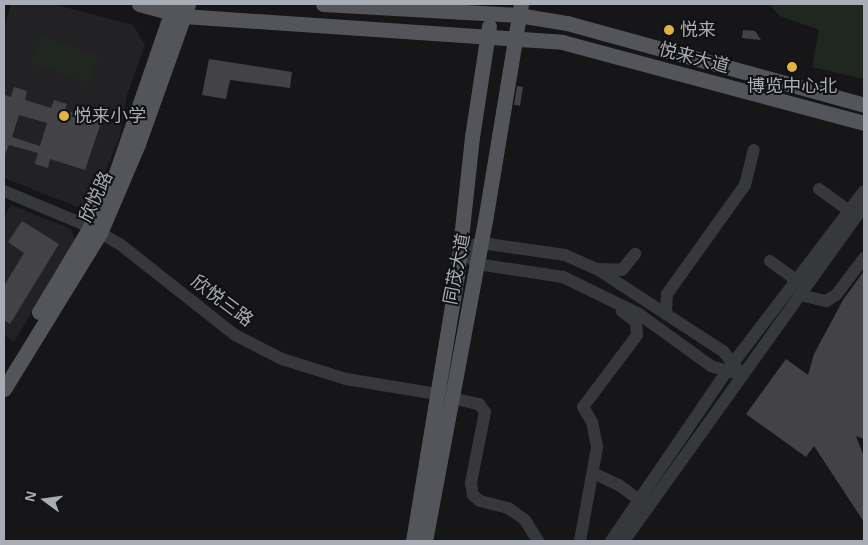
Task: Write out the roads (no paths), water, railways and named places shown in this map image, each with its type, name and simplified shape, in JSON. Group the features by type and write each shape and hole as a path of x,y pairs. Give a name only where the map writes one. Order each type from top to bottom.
{"main road":[{"name":"悦来大道","path":"139,4 179,9 514,36 562,42 864,123"},
{"name":"悦来大道","path":"323,4 520,9 864,105"},
{"name":"欣悦路","path":"4,389 95,230 138,144 179,9"},
{"name":"同茂大道","path":"425,541 445,396 472,137 493,9"},
{"name":"同茂大道","path":"413,541 477,264 520,9"},
{"name":"欣悦路","path":"4,371 95,230"}],"street":[{"path":"666,312 666,294 746,185 754,150"},
{"path":"819,189 858,210"},
{"path":"624,541 800,295 858,210 864,191"},
{"name":"欣悦三路","path":"5,195 95,230 138,258 235,335 274,355 346,379 445,396 479,404 485,412 471,483 473,495 480,501 508,508 525,520 538,541"},
{"path":"611,541 730,368 796,280 858,210"},
{"path":"461,249 481,243 564,255 597,269 666,312 723,351 730,368"},
{"path":"461,249 477,264 563,277 639,314 711,366 730,368 742,375"},
{"path":"597,269 622,270 635,254"},
{"path":"800,295 826,301 836,295 864,258"},
{"path":"770,261 796,280 800,295"},
{"path":"580,541 595,474 596,447 592,422 583,407 637,335 636,322 602,295"},
{"path":"595,474 603,476 639,500 642,517"}],"place":[{"name":"悦来","path":"669,30"},
{"name":"博览中心北","path":"792,67"},
{"name":"悦来小学","path":"64,116"}]}
